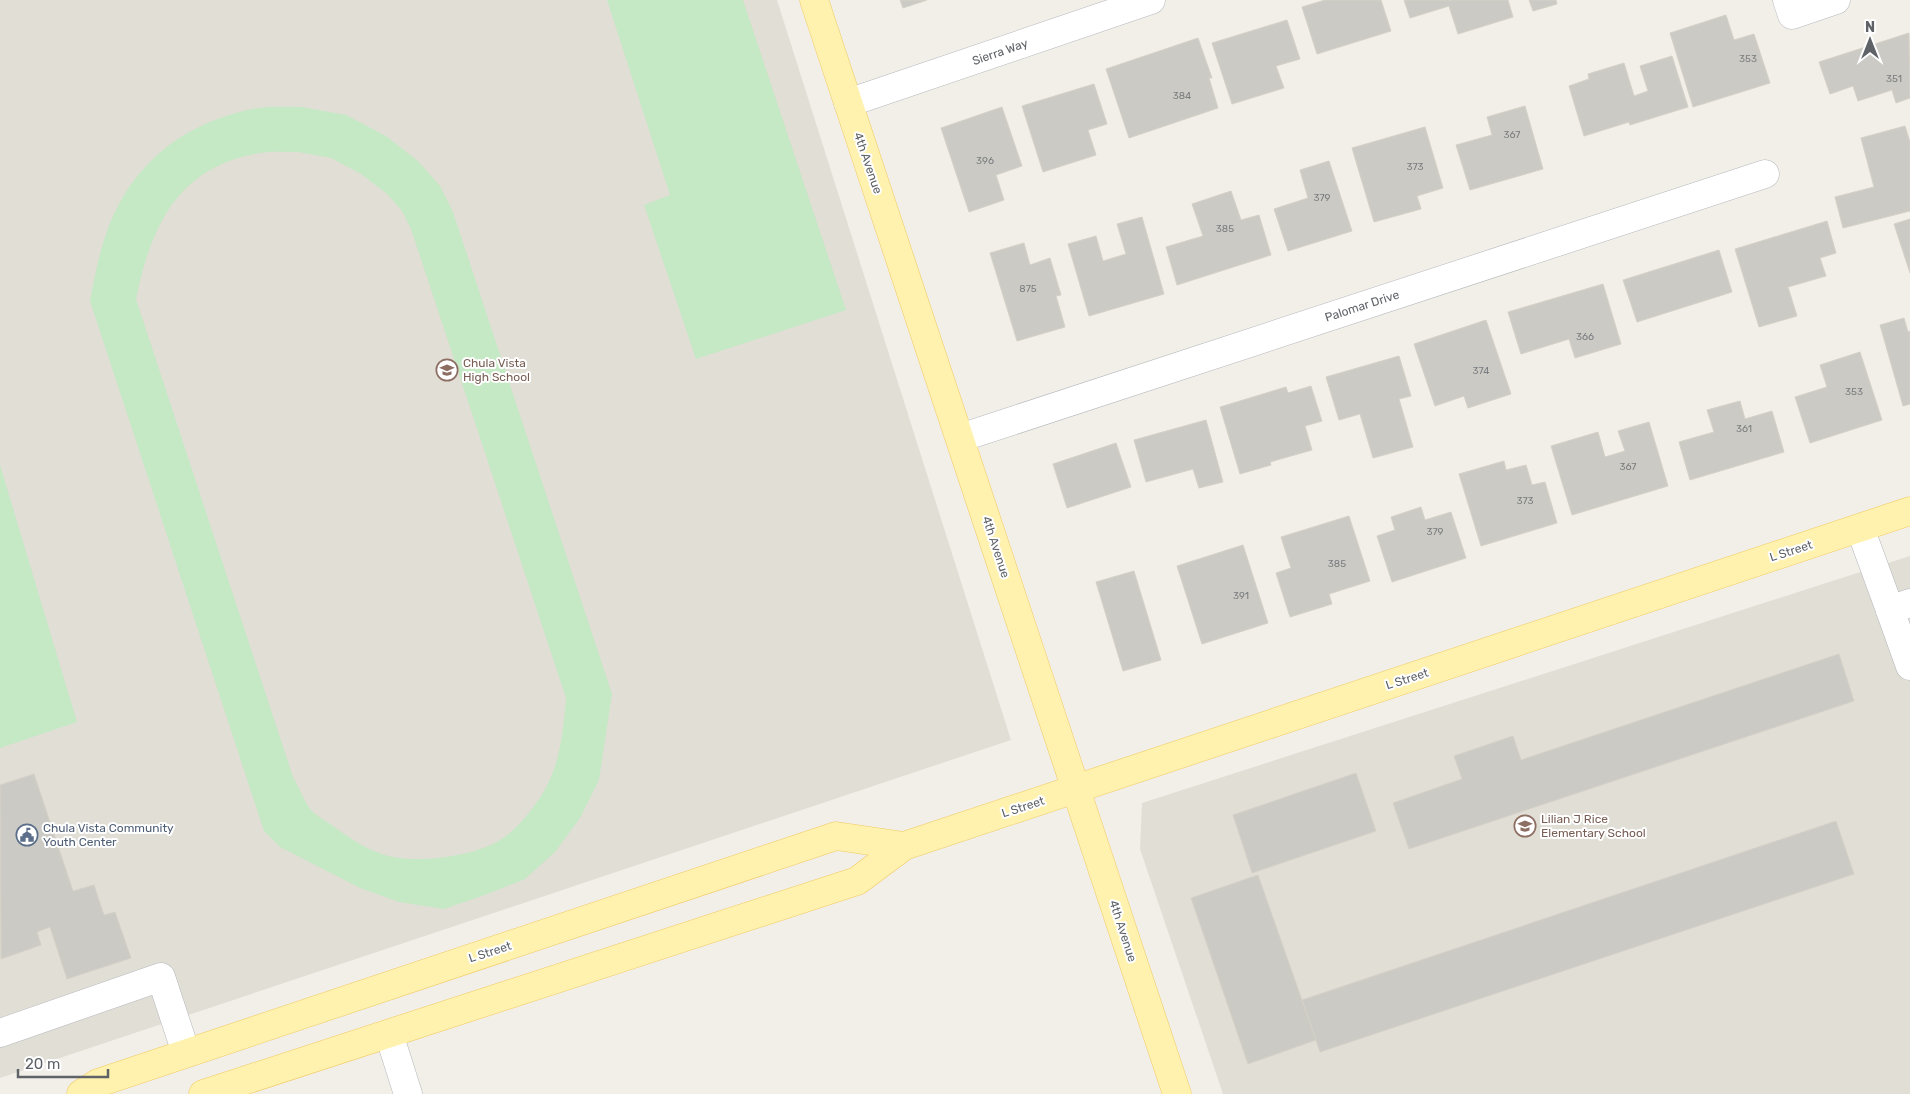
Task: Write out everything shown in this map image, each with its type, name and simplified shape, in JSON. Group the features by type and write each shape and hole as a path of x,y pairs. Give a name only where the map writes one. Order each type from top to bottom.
{"main road":[{"name":"4th Avenue","path":"814,0 1177,1094"},
{"name":"L Street","path":"203,1094 240,1088 389,1034 857,881 904,846 1910,512"},
{"name":"L Street","path":"81,1094 98,1083 836,836 904,846"}],"street":[{"name":"Sierra Way","path":"848,103 1151,0"},
{"path":"1787,0 1792,15 1836,0"},
{"name":"Palomar Drive","path":"960,438 1765,174"},
{"path":"1860,528 1900,606 1910,666"},
{"path":"0,1032 161,977 186,1053"},
{"path":"389,1034 408,1094"}],"shaded area":[{"name":"Chula Vista High School","path":"0,0 777,0 1011,740 0,1078"},
{"name":"Lilian J Rice Elementary School","path":"1910,556 1910,1094 1223,1094 1140,849 1142,803"}],"green space":[{"path":"607,0 743,0 846,310 696,359 644,205 670,195"},
{"path":"302,107 346,115 386,136 418,161 440,186 453,212 612,694 599,780 580,818 555,852 525,879 444,909 399,902 360,888 280,847 264,831 90,301 96,269 113,216 137,176 152,160 187,133 229,115 258,108","holes":["265,152 298,152 331,158 361,174 387,194 402,211 411,229 566,698 560,749 552,773 541,796 522,821 512,832 488,846 442,858 409,859 375,852 344,834 313,812 306,802 293,777 136,299 142,272 160,224 173,204 189,186 208,171 232,160"]},
{"path":"0,465 77,722 0,748"}],"building":[{"path":"900,0 927,0 903,8"},
{"path":"1325,0 1381,0 1391,31 1317,54 1302,7"},
{"path":"1404,0 1508,0 1513,17 1458,34 1449,6 1410,18"},
{"path":"1529,0 1556,0 1557,4 1533,11"},
{"path":"1726,15 1734,40 1754,34 1770,83 1693,107 1670,33"},
{"path":"1287,20 1300,59 1276,66 1284,88 1232,104 1212,43"},
{"path":"1909,33 1910,98 1896,103 1892,90 1858,101 1853,86 1830,94 1819,62"},
{"path":"1198,38 1212,78 1209,78 1218,108 1129,138 1106,69"},
{"path":"1672,56 1688,107 1630,125 1629,122 1584,136 1569,86 1589,79 1588,74 1624,63 1634,96 1648,91 1640,66"},
{"path":"1094,84 1107,124 1088,130 1096,155 1043,172 1022,106"},
{"path":"1525,106 1543,169 1470,190 1456,145 1492,135 1487,117"},
{"path":"1002,107 1022,166 996,175 1004,200 969,212 941,128"},
{"path":"1905,126 1910,142 1910,211 1843,228 1835,197 1874,187 1861,138"},
{"path":"1425,127 1443,188 1417,196 1421,209 1374,222 1352,148"},
{"path":"1329,161 1352,231 1288,251 1274,209 1308,198 1300,170"},
{"path":"1231,191 1241,220 1259,215 1271,255 1177,285 1166,247 1203,236 1192,204"},
{"path":"1142,217 1164,294 1089,316 1068,244 1096,236 1103,261 1126,254 1117,224"},
{"path":"1910,219 1910,273 1894,224"},
{"path":"1827,221 1836,253 1820,258 1826,276 1788,287 1797,316 1759,327 1735,249"},
{"path":"1024,243 1030,265 1050,258 1061,295 1056,296 1065,327 1017,341 990,253"},
{"path":"1719,250 1732,292 1637,322 1623,280"},
{"path":"1603,284 1621,344 1575,358 1569,339 1521,354 1508,312"},
{"path":"1904,318 1908,332 1910,331 1910,404 1903,406 1880,325"},
{"path":"1486,320 1511,394 1468,408 1464,396 1435,406 1414,344"},
{"path":"1860,352 1882,420 1810,443 1795,397 1827,387 1820,365"},
{"path":"1399,356 1411,396 1399,399 1413,447 1373,458 1360,414 1339,420 1326,377"},
{"path":"1311,386 1322,421 1305,426 1312,450 1270,462 1271,465 1240,474 1220,407 1286,387 1288,393"},
{"path":"1740,401 1745,419 1772,411 1784,452 1690,480 1679,442 1714,432 1707,410"},
{"path":"1206,420 1223,482 1199,488 1193,469 1146,482 1134,440"},
{"path":"1649,422 1668,486 1572,515 1551,446 1598,432 1605,457 1625,451 1618,431"},
{"path":"1116,443 1131,487 1067,508 1053,464"},
{"path":"1504,461 1506,470 1526,465 1532,485 1545,482 1557,523 1481,546 1459,474"},
{"path":"1421,507 1425,520 1451,512 1466,558 1392,582 1377,536 1395,530 1391,517"},
{"path":"1349,516 1370,581 1329,594 1332,604 1290,617 1276,573 1291,568 1281,537"},
{"path":"1243,545 1268,623 1202,644 1177,566"},
{"path":"1134,571 1161,660 1123,671 1096,582"},
{"path":"1839,654 1854,701 1409,849 1393,803 1462,779 1454,756 1513,736 1521,760"},
{"path":"1356,773 1376,831 1252,873 1233,815"},
{"name":"Chula Vista Community Youth Center","path":"34,774 73,891 94,885 104,915 115,912 131,958 67,979 50,927 37,932 41,945 1,959 0,785"},
{"path":"1836,821 1854,874 1320,1052 1302,1000"},
{"path":"1258,875 1316,1040 1248,1064 1191,898"}],"place":[{"name":"Chula Vista High School","path":"447,370"},
{"name":"Lilian J Rice Elementary School","path":"1525,826"},
{"name":"Chula Vista Community Youth Center","path":"27,835"}]}
